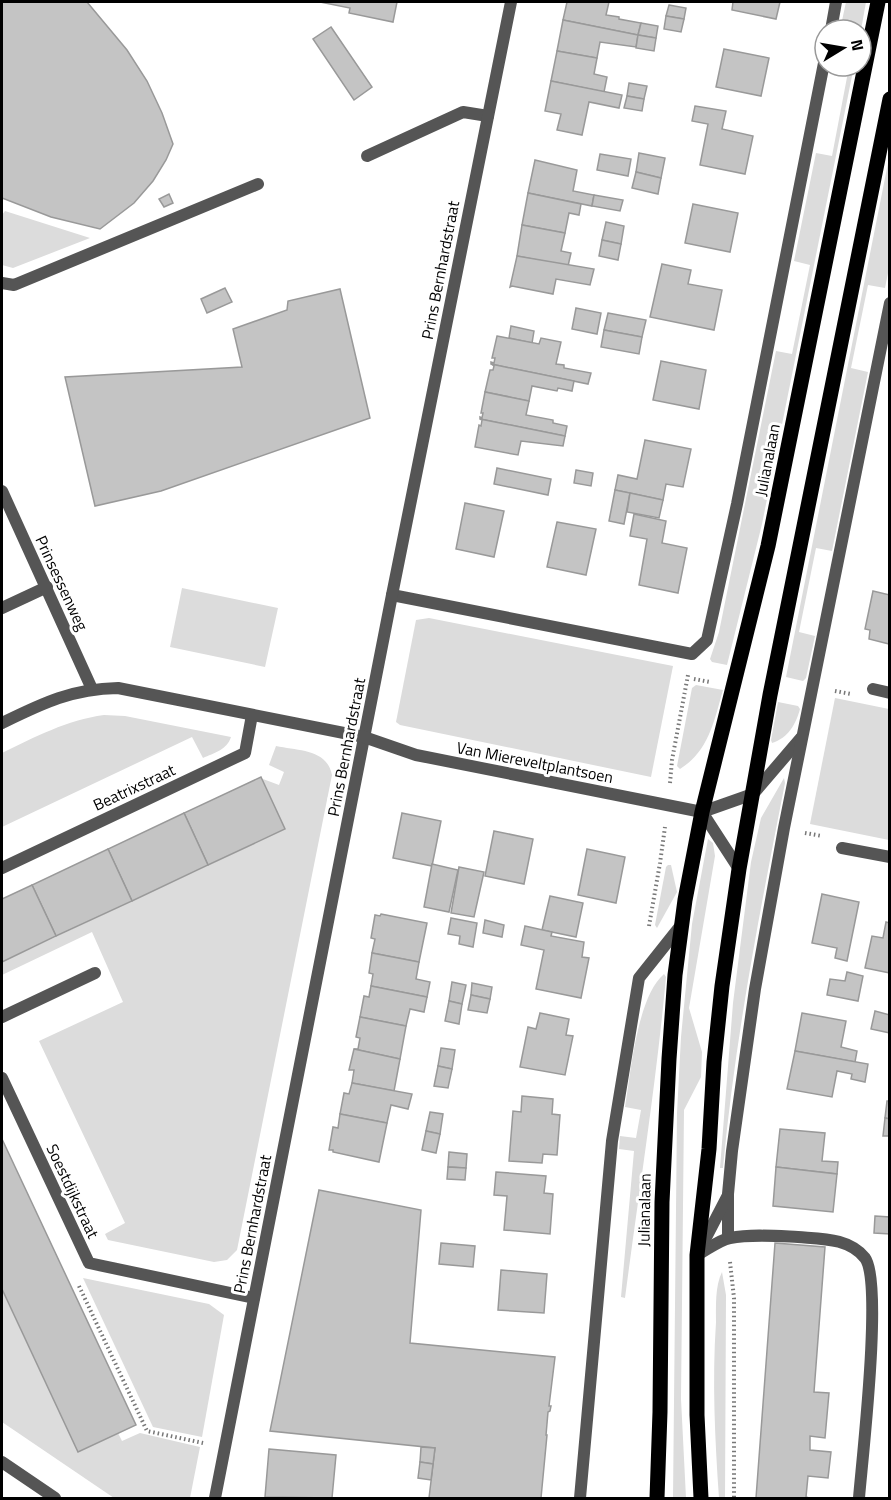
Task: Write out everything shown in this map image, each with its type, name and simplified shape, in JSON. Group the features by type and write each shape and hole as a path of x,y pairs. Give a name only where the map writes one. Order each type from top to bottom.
{"main road":[{"name":"Julianalaan","path":"657,1498 662,1190 675,975 702,812 768,546 878,2"},
{"path":"701,1498 697,1415 697,1255 710,1149 714,1062 722,986 770,694 890,99"}],"street":[{"name":"Prins Bernhardstraat","path":"215,1498 511,2"},
{"path":"833,18 836,2"},
{"name":"Julianalaan","path":"392,595 692,654 707,640 713,621 821,78"},
{"path":"367,156 464,112 488,116"},
{"path":"2,283 14,285 258,184"},
{"path":"728,1238 728,1194 732,1151 754,989 784,828 890,303"},
{"name":"Prinsessenweg","path":"2,491 92,689"},
{"path":"2,608 46,587"},
{"path":"2,723 68,694 92,689 118,688 364,737"},
{"path":"873,690 890,693"},
{"name":"Beatrixstraat","path":"2,868 244,753 252,715"},
{"path":"753,794 803,735"},
{"name":"Van Miereveltplantsoen","path":"364,737 416,755 702,812 753,794"},
{"path":"702,812 740,869"},
{"path":"842,848 890,857"},
{"name":"Julianalaan","path":"580,1498 612,1141 639,978 683,923"},
{"path":"2,1017 95,973"},
{"name":"Soestdijkstraat","path":"2,1078 89,1263 254,1298"},
{"path":"697,1255 728,1194"},
{"path":"697,1255 728,1238 776,1236 825,1239 847,1243 865,1258 869,1266 872,1303 870,1364 859,1498"},
{"path":"2,1462 55,1498"}],"path":[{"path":"647,932 660,863 672,760 688,678"},
{"path":"812,690 826,689 853,694 873,690"},
{"path":"784,828 825,837 842,848"},
{"path":"728,1238 734,1298 734,1498"},
{"path":"89,1263 76,1279 147,1431 225,1447"}],"shaded area":[{"path":"846,2 866,2 863,18 843,18"},
{"path":"847,78 852,78 762,524 727,665 712,662 710,659 719,632 776,351 792,354 810,265 794,261 816,153 832,156"},
{"path":"889,158 890,263 885,288 868,285 851,368 868,372 832,551 816,548 799,632 815,636 806,678 803,681 786,677"},
{"path":"5,211 90,238 13,268 2,265 2,215"},
{"path":"182,588 278,608 265,667 170,647"},
{"path":"429,618 673,666 651,777 400,725 396,722 416,620"},
{"path":"696,685 723,690 713,724 704,744 690,762 680,769 677,766 692,688"},
{"path":"835,698 889,709 889,840 810,824"},
{"path":"778,702 798,706 800,709 790,730 783,738 772,743 771,740"},
{"path":"104,715 125,716 231,737 223,748 203,758 192,737 2,827 2,753 64,725"},
{"path":"276,746 318,756 329,766 332,775 237,1250 227,1260 214,1262 108,1240 105,1234 125,1223 39,1041 123,1002 92,932 2,975 2,962 285,829 262,781 263,779 279,785 284,772 269,765"},
{"path":"784,778 785,783 741,1023 723,1168 720,1168 733,1003 751,862 761,818"},
{"path":"708,839 713,843 715,856 689,1008 702,1052 701,1077 684,1110 681,1399 686,1498 673,1498 677,1113 681,1037 692,924"},
{"path":"668,865 671,865 677,892 657,928 655,925"},
{"path":"664,974 666,977 657,1058 625,1298 621,1297 634,1151 619,1149 620,1136 636,1138 641,1110 625,1107 633,1056 647,1000"},
{"path":"722,1272 726,1295 725,1498 719,1498 714,1366 716,1296"},
{"path":"83,1278 209,1304 224,1315 202,1437 153,1427"},
{"path":"2,1290 78,1452 118,1433 122,1441 140,1433 200,1447 190,1498 114,1498 2,1422"}],"building":[{"path":"2,2 87,2 127,50 147,81 162,113 173,144 166,160 153,181 134,203 100,229 51,217 2,198"},
{"path":"320,2 397,2 393,22 349,13 350,8"},
{"path":"567,2 609,2 606,15 641,23 638,35 563,20"},
{"path":"733,2 780,2 776,19 732,10"},
{"path":"669,5 686,8 684,19 666,16"},
{"path":"666,16 684,19 681,32 664,29"},
{"path":"563,20 638,35 636,47 600,42 597,58 557,51"},
{"path":"641,23 658,26 656,38 638,35"},
{"path":"331,27 372,87 354,100 313,39"},
{"path":"638,35 656,38 654,51 636,48"},
{"path":"724,49 769,58 761,96 716,87"},
{"path":"557,51 597,58 594,74 607,77 604,92 551,81"},
{"path":"551,81 622,95 619,108 589,102 582,135 557,130 561,114 545,111"},
{"path":"629,83 647,86 644,99 627,96"},
{"path":"627,96 644,99 642,111 624,108"},
{"path":"695,106 726,111 722,129 753,136 745,174 700,165 708,124 692,121"},
{"path":"639,153 665,158 661,178 636,172"},
{"path":"600,154 631,159 628,176 597,170"},
{"path":"535,160 577,170 573,191 594,195 592,206 528,193"},
{"path":"636,172 661,178 658,194 632,188"},
{"path":"528,193 581,204 579,215 569,213 565,233 522,225"},
{"path":"169,194 173,203 164,207 159,199"},
{"path":"594,195 623,200 620,211 592,206"},
{"path":"693,204 738,213 730,252 685,243"},
{"path":"606,222 624,226 621,244 602,240"},
{"path":"522,225 565,233 561,251 571,253 568,266 517,256"},
{"path":"602,240 621,244 618,260 599,256"},
{"path":"517,256 594,269 590,285 556,279 553,294 510,287"},
{"path":"662,264 691,270 688,284 722,290 714,330 650,317"},
{"path":"225,288 232,302 207,313 201,299"},
{"path":"340,289 370,418 161,491 95,506 65,377 242,367 233,329 287,310 288,301"},
{"path":"576,308 601,313 597,334 572,329"},
{"path":"608,313 646,320 642,337 604,330"},
{"path":"511,326 534,331 532,343 509,338"},
{"path":"604,330 642,337 639,354 601,347"},
{"path":"497,336 539,344 541,338 561,342 556,364 564,365 564,368 591,373 588,384 491,364 491,362 494,363 495,358 492,358"},
{"path":"661,361 706,370 699,409 653,400"},
{"path":"491,364 574,381 572,391 558,388 557,391 532,386 529,401 485,392 490,370 493,370 494,366"},
{"path":"485,392 529,401 526,415 553,420 553,423 567,426 565,436 480,419 483,413 481,413"},
{"path":"480,419 565,436 563,446 521,441 518,455 475,447 479,425 481,426 482,420"},
{"path":"645,440 691,449 683,487 666,484 663,500 615,490 618,475 637,479"},
{"path":"497,468 551,479 548,495 494,484"},
{"path":"576,470 593,473 591,486 574,483"},
{"path":"615,490 630,493 624,524 609,521"},
{"path":"630,493 663,500 659,518 627,512"},
{"path":"465,503 504,511 494,557 456,549"},
{"path":"634,514 666,521 662,543 687,548 678,593 639,585 647,539 630,536"},
{"path":"557,522 596,529 586,575 547,567"},
{"path":"873,591 890,595 889,644 869,639 870,630 865,629"},
{"path":"261,777 285,829 208,865 184,813"},
{"path":"184,813 208,865 132,901 108,849"},
{"path":"402,813 441,821 432,866 393,858"},
{"path":"494,831 533,839 524,884 485,876"},
{"path":"108,849 132,901 56,936 32,885"},
{"path":"587,849 625,857 616,903 578,895"},
{"path":"432,864 458,870 449,912 424,907"},
{"path":"459,867 484,872 474,917 451,913"},
{"path":"32,885 56,936 2,962 2,899"},
{"path":"822,894 859,902 847,961 835,958 837,948 812,943"},
{"path":"550,896 583,903 576,937 542,930"},
{"path":"381,914 427,923 419,962 372,953 375,939 371,938 375,915 380,916"},
{"path":"451,918 477,923 473,947 459,944 460,936 448,934"},
{"path":"485,920 504,925 502,937 483,933"},
{"path":"886,922 890,923 890,973 865,968 872,936 883,938"},
{"path":"525,926 552,932 551,936 584,942 582,957 589,958 581,998 536,989 544,950 521,945"},
{"path":"372,953 419,962 416,979 430,982 427,997 371,986 373,974 369,973"},
{"path":"847,972 863,976 858,1001 827,995 830,979 845,981"},
{"path":"452,982 466,985 462,1004 449,1001"},
{"path":"472,983 492,987 490,999 471,995"},
{"path":"371,986 427,997 424,1012 410,1009 406,1026 360,1017 364,996 369,997"},
{"path":"471,995 490,999 487,1013 468,1010"},
{"path":"449,1001 462,1004 459,1024 445,1021"},
{"path":"875,1011 890,1015 890,1033 871,1029"},
{"path":"540,1013 569,1019 566,1035 573,1036 565,1075 520,1067 528,1027 536,1029"},
{"path":"802,1013 846,1021 841,1047 857,1051 855,1062 795,1051"},
{"path":"360,1017 406,1026 400,1059 354,1049 358,1049 360,1038 356,1037"},
{"path":"441,1048 455,1050 452,1069 438,1066"},
{"path":"354,1049 400,1059 394,1091 352,1083 354,1070 349,1070"},
{"path":"795,1051 868,1064 865,1082 851,1079 852,1074 837,1071 832,1097 787,1089"},
{"path":"438,1066 452,1069 448,1088 434,1086"},
{"path":"352,1083 412,1094 408,1109 391,1105 387,1123 340,1114 344,1093 349,1094"},
{"path":"522,1096 553,1099 552,1114 560,1115 557,1155 543,1154 542,1163 509,1161 513,1111 521,1112"},
{"path":"887,1101 890,1101 890,1119 885,1118"},
{"path":"430,1112 443,1114 440,1134 426,1131"},
{"path":"340,1114 387,1123 379,1162 329,1150 333,1127 338,1128"},
{"path":"885,1118 890,1119 890,1136 883,1136"},
{"path":"780,1129 825,1133 822,1161 838,1162 837,1174 776,1167"},
{"path":"426,1131 440,1134 436,1153 422,1150"},
{"path":"2,1139 136,1425 78,1452 2,1289"},
{"path":"449,1152 467,1154 466,1168 448,1167"},
{"path":"448,1167 466,1168 465,1180 447,1179"},
{"path":"776,1167 837,1174 833,1212 773,1206"},
{"path":"496,1172 546,1176 544,1193 553,1194 550,1234 504,1230 507,1196 494,1195"},
{"path":"319,1190 421,1210 410,1343 555,1357 541,1498 429,1498 435,1448 270,1431"},
{"path":"875,1216 890,1217 890,1234 874,1233"},
{"path":"441,1243 475,1246 473,1267 439,1264"},
{"path":"775,1243 825,1247 814,1392 829,1393 825,1438 810,1436 810,1450 831,1452 828,1478 808,1476 806,1497 809,1498 756,1498"},
{"path":"501,1270 547,1274 544,1313 498,1310"},
{"path":"421,1447 435,1448 433,1464 420,1462"},
{"path":"269,1449 336,1455 332,1498 265,1497"},
{"path":"420,1462 433,1464 431,1480 418,1478"}]}
